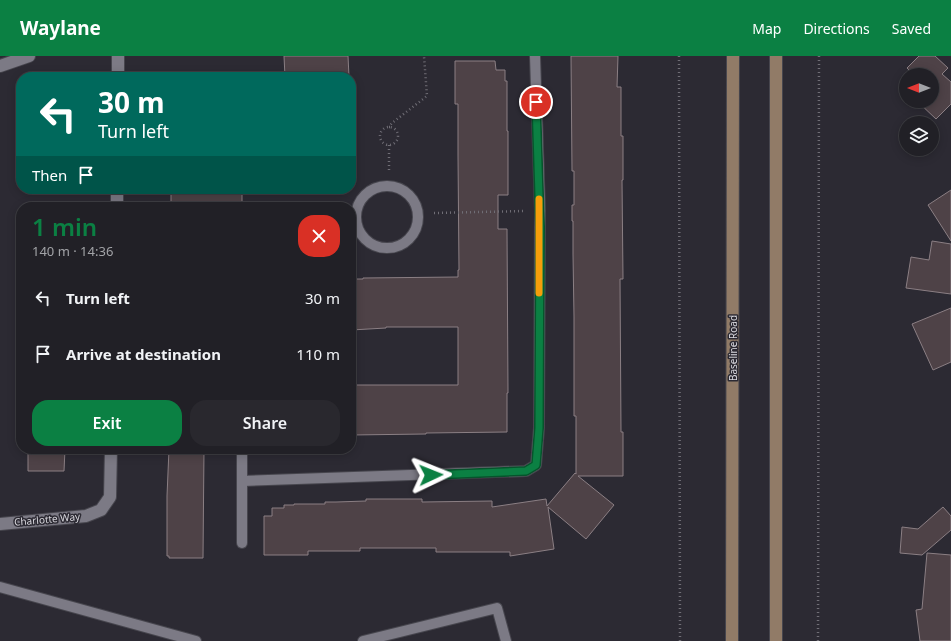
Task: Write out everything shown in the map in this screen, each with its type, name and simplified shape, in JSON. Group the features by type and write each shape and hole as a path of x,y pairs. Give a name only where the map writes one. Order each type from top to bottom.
{"main road":[{"name":"Baseline Road","path":"732,641 733,56"},
{"path":"776,56 776,641"}],"street":[{"path":"0,66 29,56"},
{"path":"118,56 118,72"},
{"name":"Charlotte Way","path":"0,524 86,516 101,510 110,497 112,454"}],"lane":[{"path":"242,481 526,471 536,465 539,428 540,211 534,56"},
{"path":"356,218 358,207 363,198 370,191 380,187 390,186 400,189 408,194 414,202 418,212 418,222 415,231 409,239 401,245 391,248 381,247 371,243 356,232"},
{"path":"242,454 242,543"},
{"path":"0,587 196,641"},
{"path":"363,641 497,608 506,641"}],"path":[{"path":"390,127 392,123 427,96 424,56"},
{"path":"679,56 680,641"},
{"path":"818,641 819,56"},
{"path":"390,127 396,129 398,135 397,141 389,145 383,143 380,132 385,128 390,127"},
{"path":"389,145 389,170"},
{"path":"434,213 540,211"}],"building":[{"path":"284,56 348,56 349,72 285,72"},
{"path":"571,56 618,56 617,87 621,87 621,136 623,136 623,279 620,279 621,432 623,432 623,476 578,476 614,505 586,539 548,507 554,549 510,556 510,552 436,552 436,548 360,548 360,551 308,551 308,555 264,555 264,516 272,516 272,508 284,508 284,505 294,504 325,504 325,502 366,501 366,499 422,499 422,502 492,501 492,507 546,499 547,506 575,473 576,474 572,221 572,205 574,205 574,171 572,171"},
{"path":"919,56 935,56 948,68 942,74 951,82 951,104 939,116 933,116 924,108 939,108 939,68 907,68"},
{"path":"455,61 495,61 496,70 505,70 505,81 507,81 508,195 498,195 498,229 507,229 507,432 356,435 356,385 458,385 458,327 386,327 356,330 356,279 458,277 458,104 455,104"},
{"path":"951,190 951,241 928,205"},
{"path":"171,194 242,194 242,202 171,202"},
{"path":"932,241 951,244 951,294 906,288 911,257 929,260"},
{"path":"951,308 951,362 933,370 912,324"},
{"path":"28,454 65,454 64,471 28,471"},
{"path":"169,454 204,454 203,558 169,558 169,556 167,556"},
{"path":"943,507 951,516 951,530 922,555 900,553 902,527 918,529"},
{"path":"927,553 951,555 951,641 920,641 916,610 922,609"}],"slow traffic":[{"path":"539,199 539,293"}],"route":[{"path":"431,475 526,471 536,465 539,428 540,227 536,102"}]}
